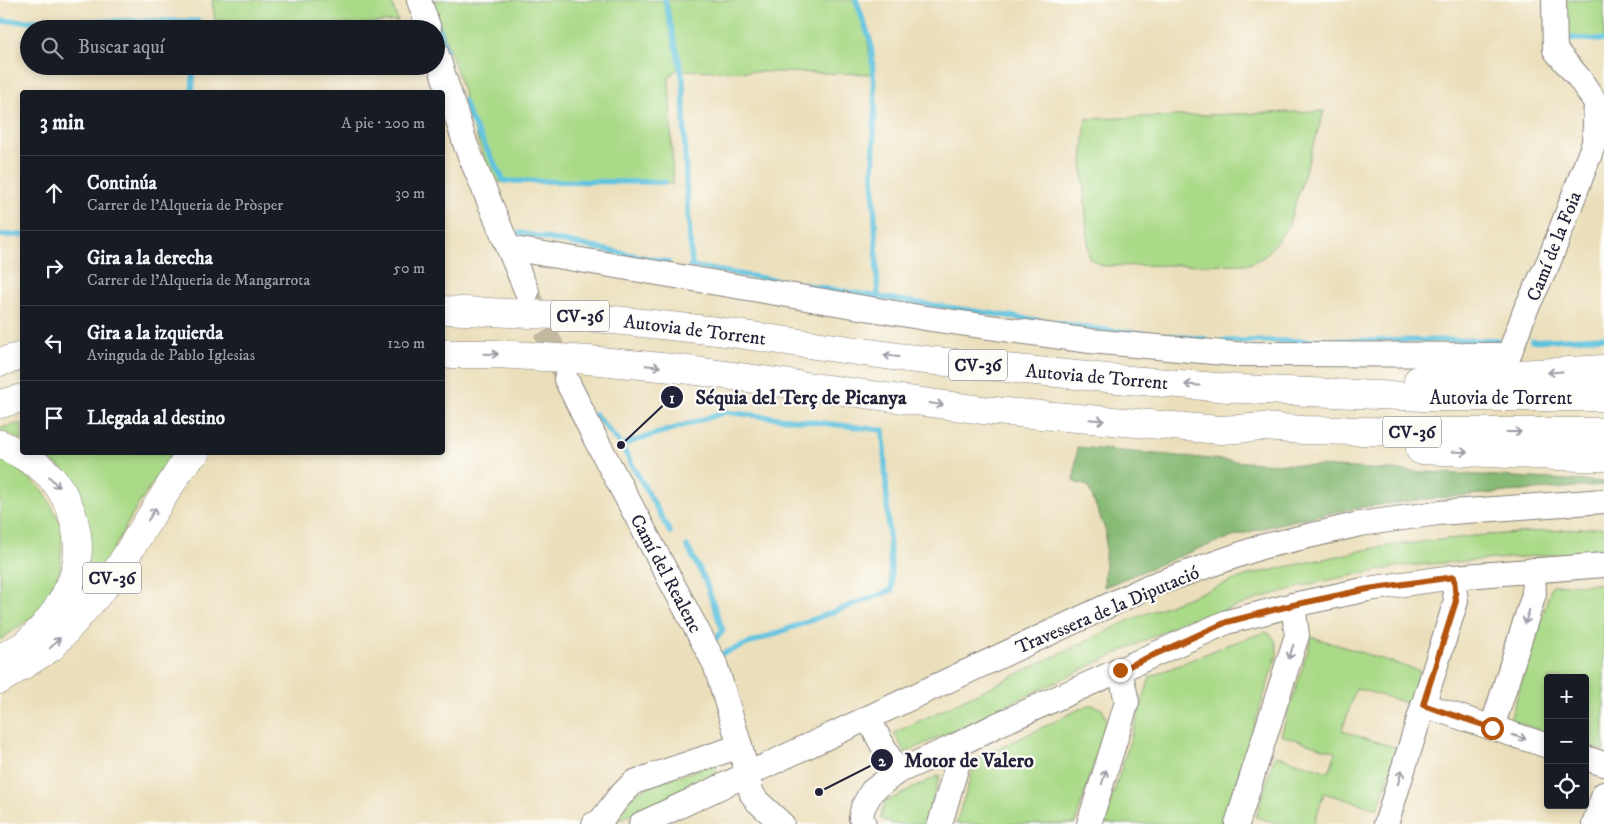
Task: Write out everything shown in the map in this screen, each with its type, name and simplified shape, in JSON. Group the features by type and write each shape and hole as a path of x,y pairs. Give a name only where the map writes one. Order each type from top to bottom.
{"highway":[{"name":"Autovia de Torrent","path":"445,310 577,316 717,331 906,358 1241,389 1423,397 1604,397"},
{"name":"Autovia de Torrent","path":"445,354 497,354 682,369 982,410 1220,430 1264,427 1303,430 1414,432 1604,432"},
{"path":"0,362 20,357"},
{"path":"1241,389 1604,369"},
{"path":"0,404 20,399"},
{"path":"1220,430 1265,443 1604,457"},
{"path":"0,444 20,454"},
{"path":"0,658 23,645 51,618 67,591 76,566 77,535 70,505 55,482 30,459 22,455"},
{"name":"CV-36","path":"0,680 52,647 112,578 183,465 193,455"}],"street":[{"path":"419,0 426,20"},
{"name":"Camí de la Foia","path":"509,248 915,316 1090,341 1235,354 1509,355 1549,261 1594,143 1596,103 1579,78 1555,50 1554,0"},
{"path":"443,75 466,146 527,292"},
{"name":"Camí del Realenc","path":"566,379 595,438 715,664 740,746 752,794 756,801 782,824"},
{"name":"Travessera de la Diputació","path":"640,824 1150,586 1261,547 1360,524 1438,513 1604,501"},
{"path":"864,824 861,818 863,807 872,791 897,772 1227,622 1293,605 1368,589 1454,577 1604,565"},
{"path":"1492,728 1534,594 1533,570"},
{"path":"1386,824 1456,601 1454,577"},
{"path":"1237,824 1297,635 1293,605"},
{"path":"1089,824 1127,702 1120,670"},
{"path":"1423,705 1544,745"},
{"path":"868,718 897,772"},
{"path":"594,824 600,822 618,798 634,782 740,746"},
{"path":"940,824 958,762 953,747"},
{"path":"1589,759 1604,764"},
{"path":"1594,824 1604,794"}],"green space":[{"path":"212,0 391,0 398,20 215,20"},
{"path":"431,0 855,0 866,28 872,74 676,70 669,77 673,184 495,182 479,145 445,38 445,20 438,20"},
{"path":"1562,0 1604,0 1604,39 1561,37"},
{"path":"1324,111 1288,227 1265,256 1249,264 1103,266 1089,258 1082,162 1086,119"},
{"path":"20,423 20,440 0,430 0,428"},
{"path":"1077,447 1245,462 1604,482 1604,485 1429,499 1385,504 1299,519 1217,542 1104,587 1106,532 1088,486 1074,482"},
{"path":"42,455 172,455 136,508 94,585 75,600 85,513 63,469"},
{"path":"0,459 7,461 43,490 63,528 60,570 40,611 0,640"},
{"path":"1604,527 1604,551 1402,566 1318,582 1267,596 1171,628 905,753 894,733 1132,619 1248,575 1379,547 1474,536"},
{"path":"1604,584 1604,751 1589,746 1589,674 1544,674 1544,732 1510,720 1552,585"},
{"path":"1265,632 1273,637 1277,654 1223,824 1104,824 1150,677 1222,647"},
{"path":"1312,637 1420,671 1410,704 1356,688 1342,731 1397,748 1378,809 1324,793 1314,824 1280,824 1256,817 1275,755 1329,772 1336,752 1281,735"},
{"path":"1088,705 1102,709 1107,721 1075,824 956,824 976,760"},
{"path":"714,764 719,776 616,821 633,795 649,786"},
{"path":"940,775 925,824 892,824 880,818 885,802"}],"waterway":[{"path":"665,0 683,79 686,182 692,266"},
{"path":"856,0 871,43 875,103 873,172 878,297"},
{"path":"0,21 20,21"},
{"path":"1564,35 1564,38 1604,40"},
{"path":"192,90 193,75"},
{"path":"464,101 468,114 504,181 665,182"},
{"path":"520,233 668,262"},
{"path":"0,235 20,235"},
{"path":"690,266 878,297 1104,330 1205,339"},
{"path":"1532,341 1604,337"},
{"path":"1222,341 1497,340"},
{"path":"621,445 726,412 883,430 892,590 718,655"},
{"path":"595,414 621,445 670,532"},
{"path":"687,546 705,580 723,631 713,641 714,645"}],"tunnel":[{"path":"530,298 564,373"}],"place":[{"name":"Séquia del Terç de Picanya","path":"621,445"},
{"name":"Motor de Valero","path":"819,792"}],"route":[{"path":"1120,670 1227,622 1293,605 1368,589 1454,577 1456,601 1423,705 1492,728"}]}
